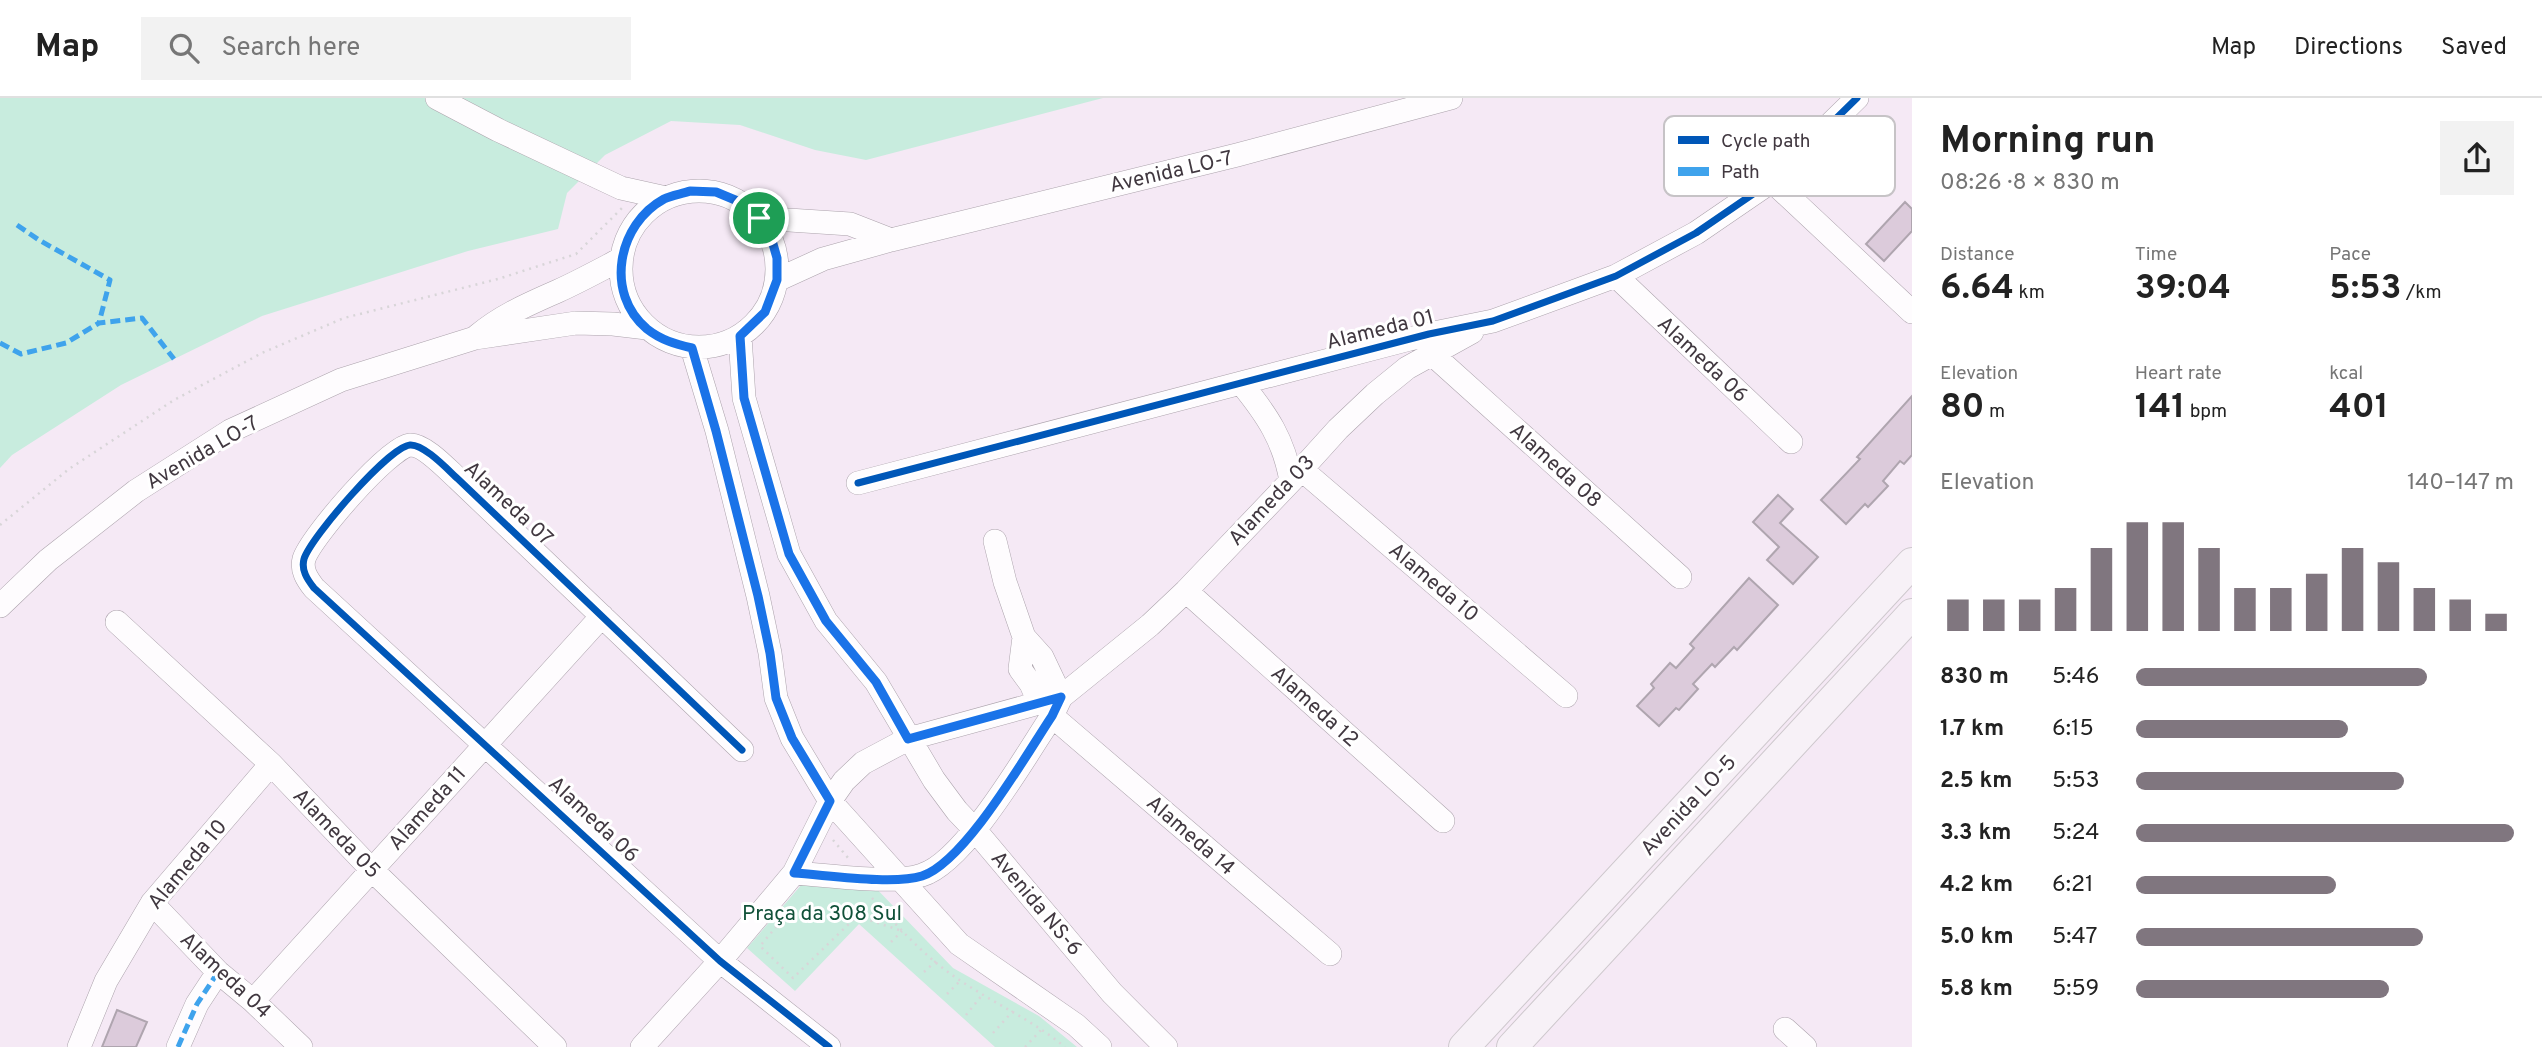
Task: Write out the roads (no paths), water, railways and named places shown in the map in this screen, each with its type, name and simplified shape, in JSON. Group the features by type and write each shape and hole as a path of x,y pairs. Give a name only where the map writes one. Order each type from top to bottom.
{"main road":[{"name":"Avenida LO-5","path":"1464,1047 1912,563"},
{"name":"Avenida LO-5","path":"1512,1047 1912,614"}],"street":[{"path":"437,98 644,213 666,198"},
{"name":"Avenida LO-7","path":"777,280 823,259 891,240 1237,155 1451,98"},
{"name":"Alameda 01","path":"1839,116 1857,98"},
{"path":"690,191 716,192 740,202 759,218 771,237 777,258 777,280 765,312 740,336 717,346 692,348 668,342 647,328 634,314 625,296 621,278 621,259 629,234 629,204 690,191"},
{"name":"Alameda 01","path":"858,483 1429,334 1493,321 1616,276 1696,233 1750,196"},
{"path":"1788,196 1912,312"},
{"path":"759,218 850,224 891,240"},
{"name":"Avenida LO-7","path":"475,338 495,321 526,304 621,259"},
{"name":"Alameda 06","path":"1616,276 1791,442"},
{"name":"Alameda 03","path":"1051,705 1150,625 1186,591 1338,429 1376,394 1407,368 1493,321"},
{"name":"Avenida LO-7","path":"0,606 48,560 136,491 230,431 341,380 475,338 576,323 647,328"},
{"name":"Avenida NS-6","path":"740,336 744,398 789,554 826,621 876,682 908,739 957,811 1112,993 1166,1047"},
{"path":"692,348 758,596 776,698 792,738 830,801 959,944 1076,1025 1100,1047"},
{"name":"Alameda 08","path":"1432,354 1680,577"},
{"path":"1241,383 1265,412 1296,475"},
{"name":"Alameda 07","path":"340,611 306,579 304,559 321,531 377,467 391,454 411,445 420,448 458,479 742,750"},
{"name":"Alameda 10","path":"1296,475 1566,696"},
{"path":"794,873 868,887 922,876 937,869 950,859 975,830 1051,705 1042,657 1024,637 1005,582 995,541"},
{"name":"Alameda 12","path":"1186,591 1443,821"},
{"name":"Alameda 06","path":"340,611 720,961 829,1047"},
{"name":"Alameda 11","path":"253,1001 602,615"},
{"name":"Alameda 05","path":"117,622 271,764 372,870 555,1047"},
{"path":"642,1047 720,961 794,873 830,801 844,781 863,763 908,739 1051,705"},
{"name":"Alameda 14","path":"1051,705 1329,954"},
{"name":"Alameda 10","path":"79,1047 106,981 152,903 271,764"},
{"name":"Alameda 04","path":"152,903 218,972 301,1047"},
{"path":"178,1047 197,1004 218,972"},
{"path":"1786,1029 1805,1047"}],"park label":[{"name":"Praça da 308 Sul","path":"822,913"}]}
